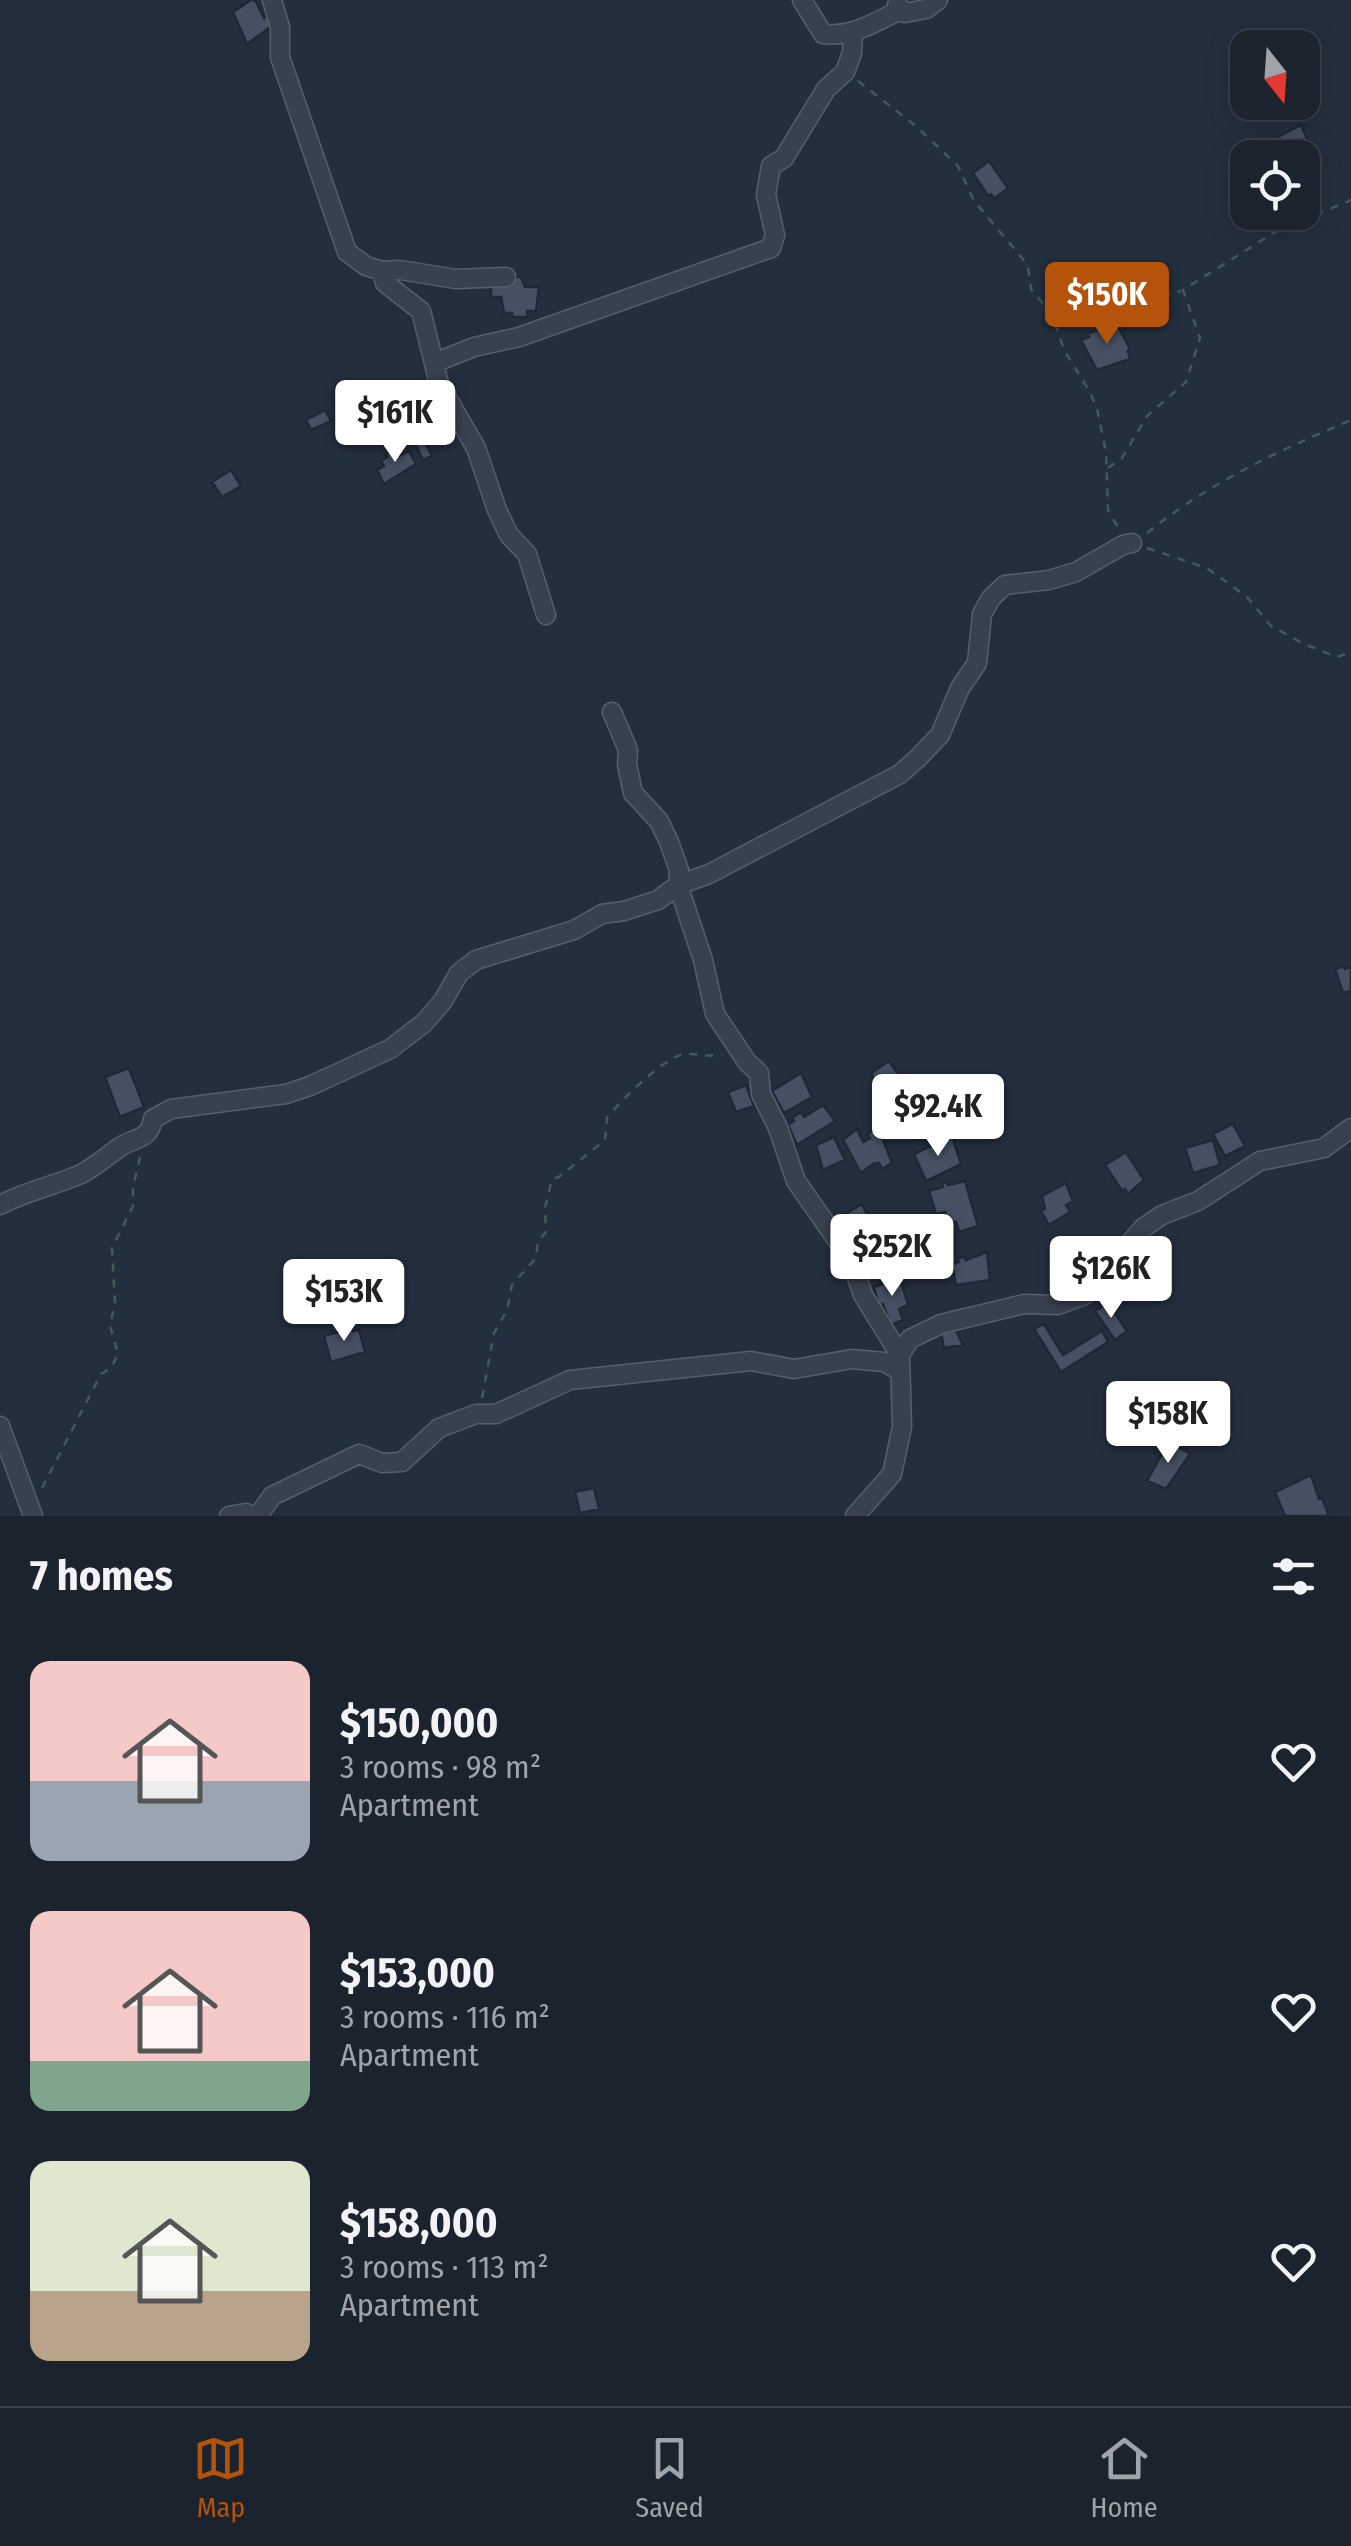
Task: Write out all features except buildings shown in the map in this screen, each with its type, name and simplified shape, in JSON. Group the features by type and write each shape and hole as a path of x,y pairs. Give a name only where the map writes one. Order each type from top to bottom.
{"street":[{"path":"272,0 280,28 280,56 347,252 366,266 382,271 456,279 506,277"},
{"path":"802,0 823,34 853,33 897,5 905,13 938,0"},
{"path":"434,362 771,248 774,235 766,195 771,166 784,158 826,89 845,72 853,33"},
{"path":"382,271 385,283 421,311 439,384 476,448 503,523 527,554 546,615"},
{"path":"0,1205 83,1173 123,1144 143,1138 151,1130 153,1119 171,1110 286,1094 374,1057 424,1023 459,973 476,960 574,930 602,914 624,912 658,900 678,885 709,874 900,774 940,734 960,688 977,663 982,614 991,598 1006,584 1049,580 1076,572 1122,545 1134,544"},
{"path":"612,712 628,750 628,780 633,793 660,821 679,870 678,885 703,960 715,1014 759,1073 760,1094 778,1128 804,1197 851,1260 863,1296 900,1363"},
{"path":"855,1516 892,1474 902,1427 900,1363 910,1339 941,1324 1024,1304 1058,1305 1086,1295 1144,1228 1162,1216 1198,1201 1260,1161 1324,1148 1351,1128"},
{"path":"229,1516 254,1516 272,1496 359,1454 382,1463 402,1462 439,1428 476,1414 496,1414 570,1380 751,1361 794,1369 852,1359 900,1363"},
{"path":"0,1426 30,1510"}],"path":[{"path":"845,72 918,127 958,166 974,201 1022,258 1037,300 1054,316 1064,350 1097,409 1108,469 1108,510 1134,544 1208,568 1247,598 1271,626 1304,644 1336,657 1351,652"},
{"path":"1054,316 1058,311 1082,306 1119,308 1182,290 1275,232 1351,200"},
{"path":"1108,469 1122,458 1147,416 1186,382 1200,338 1182,290"},
{"path":"1134,544 1197,496 1247,466 1351,420"},
{"path":"476,1414 486,1385 494,1332 507,1310 512,1285 536,1258 538,1241 546,1232 552,1179 605,1140 607,1118 643,1079 682,1055 705,1058 738,1049"},
{"path":"30,1510 102,1374 116,1358 110,1326 115,1303 112,1248 134,1206 133,1187 143,1138"}]}
